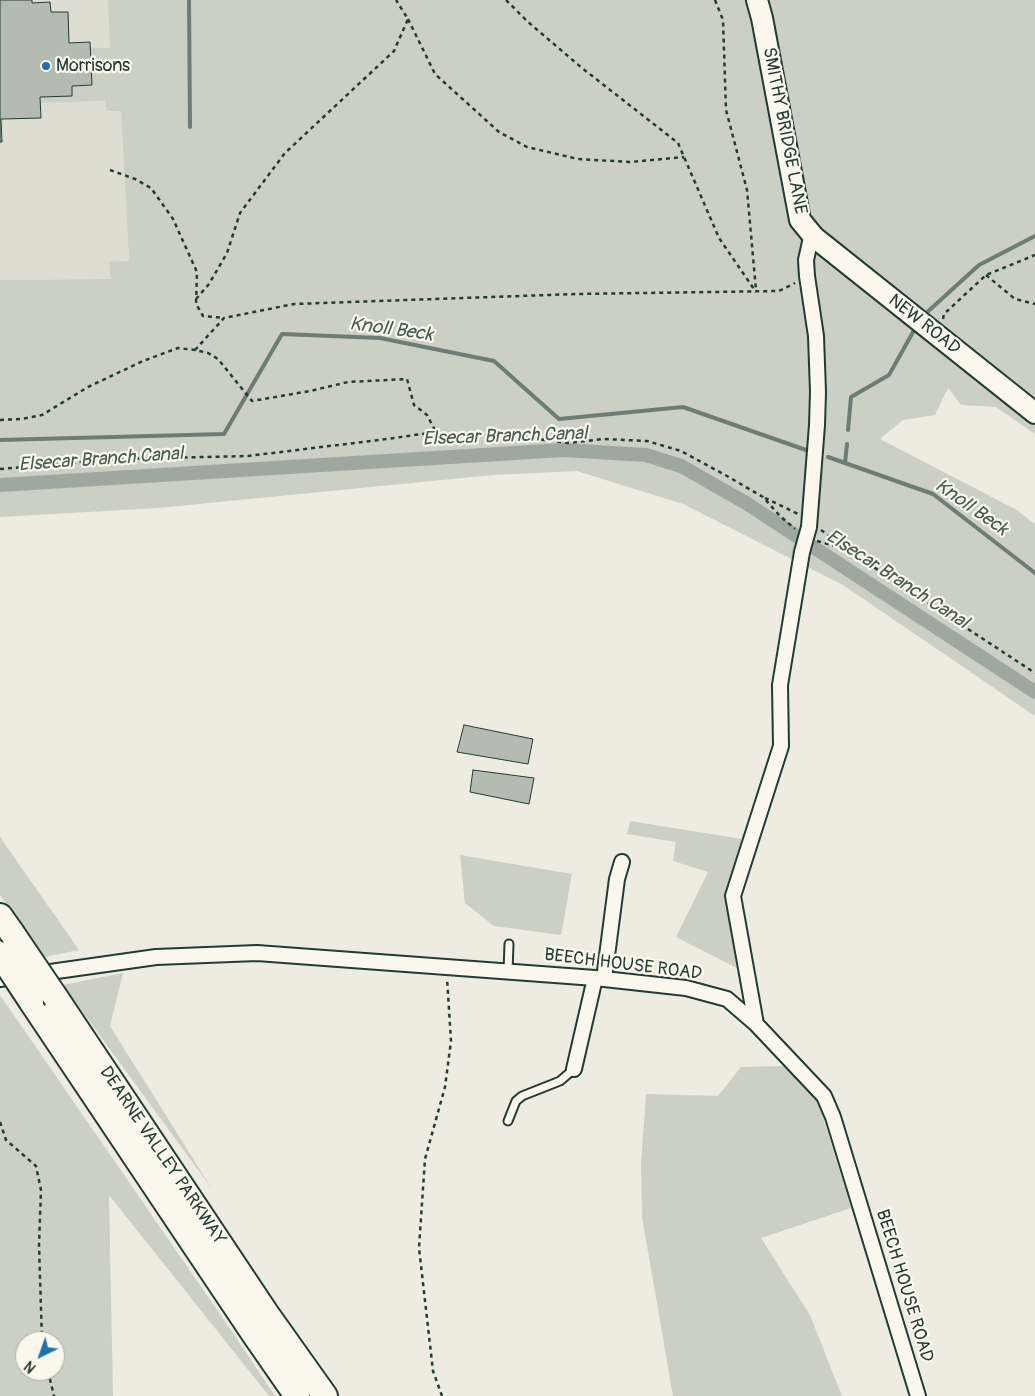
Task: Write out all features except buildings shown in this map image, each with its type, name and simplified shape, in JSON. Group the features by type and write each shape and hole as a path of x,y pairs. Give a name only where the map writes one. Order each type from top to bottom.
{"highway":[{"name":"DEARNE VALLEY PARKWAY","path":"6,924 266,1313 324,1396"},
{"name":"DEARNE VALLEY PARKWAY","path":"0,954 248,1326 297,1396"}],"main road":[{"name":"SMITHY BRIDGE LANE","path":"757,0 800,220 814,237"},
{"name":"NEW ROAD","path":"814,237 1035,413"}],"street":[{"name":"SMITHY BRIDGE LANE","path":"756,1024 733,896 781,746 780,685 802,552 807,533 818,425 816,336 806,260 810,242 814,237"},
{"path":"574,1069 599,978 617,879 622,862"},
{"name":"BEECH HOUSE ROAD","path":"0,979 156,957 257,953 599,978 686,988 727,999 756,1024 824,1096 833,1117 918,1396"}],"lane":[{"path":"508,971 509,944"},
{"path":"508,1121 516,1101 522,1096 560,1081 574,1069"}],"path":[{"path":"396,0 408,19 435,74 499,132 527,147 578,159 630,162 684,157"},
{"path":"506,0 528,22 582,68 678,143 719,238 756,292"},
{"path":"715,0 723,20 726,110 747,190 756,292"},
{"path":"196,299 209,284 227,252 240,213 245,205 285,154 394,51 408,19"},
{"path":"110,170 135,179 151,188 173,219 197,272 196,304 203,316 224,318 294,304 566,295 779,291 807,276"},
{"path":"941,338 944,314 986,275 1035,255"},
{"path":"986,275 1015,299 1035,304"},
{"path":"195,350 224,318"},
{"path":"0,420 22,419 42,415 88,387 143,361 178,348 208,353 218,359 252,401 348,382 407,379 414,405 427,415 436,432"},
{"path":"0,469 118,459 248,456 436,432 450,435 499,434 568,443 604,439 647,441 681,451 734,480 763,498 792,528 846,548 1035,673"},
{"path":"442,1396 432,1371 418,1248 425,1159 444,1087 451,1041 447,967"},
{"path":"0,1122 6,1140 36,1166 41,1190 39,1245 42,1331"},
{"path":"50,1381 54,1396"}],"shaded area":[{"path":"0,0 119,0 122,49 92,85 72,96 40,98 40,103 106,101 121,111 129,261 111,279 0,280"},
{"path":"108,0 1035,0 1035,434 996,407 961,405 948,388 935,415 903,420 880,439 1015,509 1035,524 1035,716 843,585 683,504 577,471 493,475 158,508 0,517 0,280 111,279 109,262 129,261 121,111 107,111 105,101 40,103 40,97 72,96 72,86 92,85 91,48 110,48"},
{"path":"630,821 742,839 725,893 737,968 676,937 708,872 673,861 676,842 627,834"},
{"path":"0,837 79,950 44,957 0,895"},
{"path":"460,855 572,874 561,935 494,926 465,903"},
{"path":"123,973 110,1026 212,1189 63,985"},
{"path":"0,995 275,1396 269,1396 109,1195 113,1396 0,1396"},
{"path":"787,1066 818,1101 851,1208 761,1238 810,1315 842,1396 673,1396 642,1217 641,1164 646,1094 718,1096 741,1067"}],"waterway":[{"path":"189,0 190,127"},
{"path":"924,315 979,265 1035,236"},
{"path":"848,430 851,397 889,375 917,325"},
{"name":"Knoll Beck","path":"0,440 224,434 282,334 380,338 494,361 559,419 683,407 806,450"},
{"path":"845,463 847,444"},
{"name":"Elsecar Branch Canal","path":"0,485 563,450 646,455 681,466 746,503 1035,692"},
{"name":"Knoll Beck","path":"828,457 933,494 1035,573"}],"place":[{"name":"Morrisons","path":"46,66"}]}
